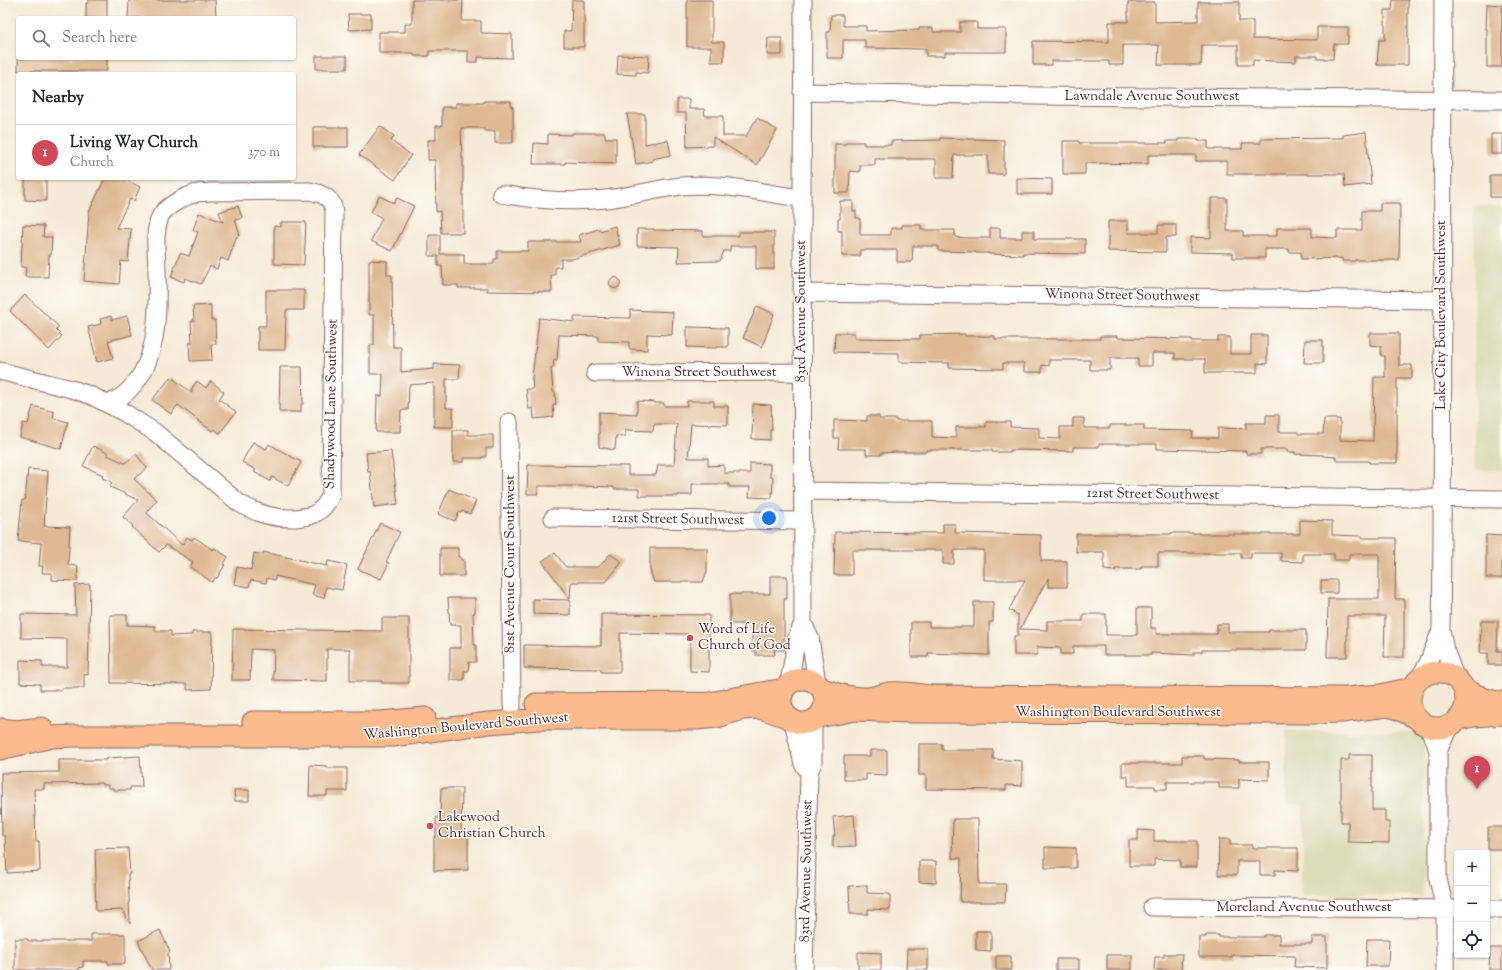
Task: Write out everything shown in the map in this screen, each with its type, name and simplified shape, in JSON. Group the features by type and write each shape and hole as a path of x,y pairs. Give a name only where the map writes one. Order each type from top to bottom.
{"main road":[{"path":"1502,702 1487,700 1460,684 1451,675 1443,672 1434,672 1425,675 1415,684 1409,696 1410,706 1421,722 1441,728 1456,721 1474,716 1502,714"},
{"path":"796,679 811,679 820,686 825,701 822,712 803,719 783,711 781,696 786,686 796,679"},
{"name":"Washington Boulevard Southwest","path":"820,686 844,696 869,698 898,692 938,696 1346,698 1381,695 1415,684"},
{"path":"1456,721 1465,708 1466,698 1460,684"},
{"name":"Washington Boulevard Southwest","path":"0,729 22,730 67,723 99,722 381,722 536,704 709,703 786,686"},
{"name":"Washington Boulevard Southwest","path":"0,749 52,737 392,736 489,723 539,719 696,719 717,717 742,709 761,708 803,719 856,710 910,712 1316,713 1341,712 1387,706 1396,708 1421,722"}],"street":[{"name":"83rd Avenue Southwest","path":"786,686 797,637 803,623 803,0"},
{"name":"Lake City Boulevard Southwest","path":"1443,0 1443,498 1441,630 1445,650 1460,684"},
{"name":"Lawndale Avenue Southwest","path":"802,92 1036,96 1502,100"},
{"path":"501,194 537,200 581,200 606,199 682,186 714,186 748,189 802,198"},
{"name":"Shadywood Lane Southwest","path":"0,370 75,390 125,412 156,433 239,503 262,515 281,519 305,517 315,514 322,509 331,494 334,206 327,197 320,193 310,191 210,192 194,194 168,207 160,216 155,236 157,307 153,342 142,373 129,391 109,404"},
{"name":"Winona Street Southwest","path":"802,293 1442,300"},
{"name":"Winona Street Southwest","path":"595,373 802,372"},
{"name":"81st Avenue Court Southwest","path":"509,422 512,706"},
{"name":"121st Street Southwest","path":"804,491 1502,499"},
{"name":"121st Street Southwest","path":"553,518 803,521"},
{"name":"83rd Avenue Southwest","path":"803,623 810,638 820,686"},
{"name":"Lake City Boulevard Southwest","path":"1415,684 1428,663 1441,630"},
{"name":"83rd Avenue Southwest","path":"803,719 804,764 809,772 804,970"},
{"path":"1438,751 1445,736 1456,721"},
{"path":"1421,722 1434,738 1438,751 1438,879 1451,909 1445,970"},
{"name":"Moreland Avenue Southwest","path":"1152,907 1451,909"},
{"path":"1490,909 1502,909"}],"shaded area":[{"path":"1474,206 1502,206 1502,470 1475,470"},
{"path":"1286,731 1424,732 1423,896 1302,895 1303,805 1286,804"}],"building":[{"path":"88,0 107,0 107,16 86,16 86,3 88,3"},
{"path":"129,0 215,0 216,16 128,16"},
{"path":"412,0 463,0 462,21 481,21 481,33 512,34 512,58 478,57 478,62 468,62 468,51 429,51 429,56 414,56 414,53 379,53 379,32 405,32 405,24 412,24"},
{"path":"572,0 584,0 584,47 564,47 564,31 571,31"},
{"path":"687,0 712,0 712,42 724,42 724,62 711,62 711,47 687,47"},
{"path":"1393,0 1408,0 1408,65 1377,65 1379,40 1385,40 1385,10 1392,10"},
{"path":"1128,2 1155,2 1155,22 1198,21 1198,2 1239,2 1239,21 1253,21 1253,39 1317,40 1317,27 1348,27 1348,44 1334,44 1333,59 1317,59 1317,56 1296,56 1296,62 1253,60 1253,65 1238,65 1238,45 1202,45 1201,65 1158,65 1159,45 1123,45 1123,65 1109,65 1109,61 1051,61 1051,65 1033,65 1033,41 1109,42 1109,22 1128,22"},
{"path":"1487,4 1502,5 1502,67 1487,67"},
{"path":"348,14 371,14 371,29 349,30"},
{"path":"831,15 843,15 843,26 866,26 866,31 919,30 919,28 933,28 933,32 960,32 960,22 977,22 977,29 1006,29 1006,52 945,52 945,56 926,56 926,49 865,48 865,40 843,40 843,58 827,58 827,32 830,32"},
{"path":"768,38 782,38 782,55 767,55"},
{"path":"618,55 649,56 648,73 636,72 636,75 617,74"},
{"path":"316,56 347,56 347,69 316,69"},
{"path":"18,60 107,60 107,71 18,71"},
{"path":"677,99 689,99 689,109 704,109 705,116 723,116 723,136 746,136 757,118 777,130 757,165 713,137 713,146 687,147 686,113 677,113"},
{"path":"484,101 511,101 511,107 513,107 513,143 495,143 495,131 484,131 484,128 461,128 463,158 463,233 441,233 440,211 436,212 435,160 428,160 428,140 436,140 436,126 442,126 442,107 456,107 456,103 484,103"},
{"path":"627,114 645,114 645,144 668,140 671,155 652,159 653,161 636,164"},
{"path":"380,126 394,136 391,141 411,155 395,180 359,155"},
{"path":"313,127 348,127 348,147 313,147"},
{"path":"1366,132 1371,184 1345,187 1344,174 1227,174 1227,161 1196,161 1196,155 1148,155 1148,164 1085,163 1085,174 1063,174 1063,141 1079,141 1079,143 1167,143 1167,141 1178,141 1178,139 1198,139 1198,141 1208,141 1208,149 1242,149 1242,143 1261,143 1261,139 1343,138 1343,135"},
{"path":"572,133 605,133 605,138 616,138 616,164 565,162 565,164 533,164 534,143 548,144 548,134 572,135"},
{"path":"1491,134 1502,134 1502,154 1491,154"},
{"path":"940,138 1004,140 1004,174 988,174 988,155 954,155 953,178 936,178 936,159 875,159 875,165 860,165 860,172 850,171 849,193 835,193 835,144 846,144 846,142 864,142 864,145 891,145 891,141 940,140"},
{"path":"1490,175 1502,175 1502,197 1490,197"},
{"path":"1017,178 1052,179 1052,194 1017,194"},
{"path":"25,180 46,180 46,201 25,200"},
{"path":"104,180 126,180 140,187 134,201 130,199 116,228 131,229 128,262 121,261 119,284 84,281 89,212"},
{"path":"379,196 394,203 397,198 414,206 392,251 371,241 382,218 371,212"},
{"path":"1211,198 1227,198 1227,231 1243,231 1243,236 1277,236 1277,228 1312,228 1312,237 1337,238 1337,230 1362,230 1362,211 1380,211 1380,203 1400,203 1399,260 1342,261 1342,258 1301,259 1301,252 1289,252 1289,249 1265,249 1265,258 1233,258 1233,253 1190,252 1190,237 1211,238"},
{"path":"840,201 853,201 853,211 856,211 856,218 860,218 860,235 891,235 891,228 902,228 902,225 921,225 921,230 955,230 955,237 990,238 990,228 1000,228 1000,238 1022,238 1022,231 1034,231 1034,239 1085,239 1085,254 989,254 976,252 938,251 938,246 913,246 912,262 897,262 897,250 860,250 860,256 842,256 842,231 838,231"},
{"path":"238,206 242,218 235,220 240,235 237,236 228,261 221,258 217,269 210,266 201,284 185,278 184,282 171,277 180,253 189,256 198,232 193,230 199,213 223,222 219,212"},
{"path":"1108,221 1128,221 1128,233 1158,233 1158,225 1176,225 1176,237 1166,237 1166,252 1108,251"},
{"path":"281,222 306,222 304,265 274,264 274,226 281,227"},
{"path":"23,225 44,226 43,237 52,237 48,277 25,277 26,267 21,267"},
{"path":"615,226 620,245 572,259 561,259 561,267 555,267 555,275 551,275 552,292 487,291 487,288 458,288 458,285 443,285 442,266 438,266 438,256 429,256 429,235 440,235 440,254 464,254 464,264 494,264 494,259 497,259 497,251 528,251 528,242 581,242 579,235 599,229 600,231"},
{"path":"637,229 703,231 703,236 739,236 739,232 774,232 774,269 756,269 756,246 730,246 730,251 724,251 720,261 678,262 679,247 637,246"},
{"path":"369,260 387,261 387,275 392,275 393,347 401,347 401,372 434,369 434,364 460,365 459,379 446,379 446,408 453,408 453,427 434,427 434,383 409,385 408,410 401,410 400,432 376,432 377,396 382,396 383,374 370,374 370,345 374,345 374,315 369,315"},
{"path":"615,277 619,279 621,283 619,287 615,289 611,287 609,283 611,279"},
{"path":"266,290 304,290 304,310 286,310 285,350 258,350 258,326 266,326"},
{"path":"25,295 59,327 56,330 62,336 49,350 10,311"},
{"path":"211,305 211,320 215,320 216,344 211,344 212,360 190,361 189,343 192,343 191,321 194,321 193,306"},
{"path":"757,306 774,314 762,347 743,338"},
{"path":"630,310 673,312 672,335 647,334 647,350 629,349 629,342 598,341 598,336 559,335 557,360 554,359 553,368 551,368 553,392 555,392 556,405 553,405 554,417 534,419 533,408 529,409 526,389 533,389 532,378 539,318 574,322 574,317 630,318"},
{"path":"111,316 112,320 127,316 132,335 108,341 113,358 97,362 88,327 101,324 100,319"},
{"path":"687,327 728,328 728,347 687,347"},
{"path":"835,333 854,333 854,338 920,339 920,335 965,334 965,336 995,336 995,339 1100,339 1100,336 1117,336 1117,338 1192,339 1192,341 1218,341 1218,337 1230,337 1230,354 1251,354 1251,335 1267,335 1267,364 1257,363 1257,373 1205,373 1205,359 1175,359 1175,353 1152,353 1152,366 1138,366 1138,358 1110,358 1110,370 1090,370 1090,360 1049,360 1049,366 1042,365 1042,372 1024,372 1024,363 1003,363 1003,369 949,368 949,363 899,362 899,353 834,352"},
{"path":"1370,333 1399,333 1399,365 1412,365 1412,378 1397,378 1397,463 1336,461 1336,457 1295,454 1295,452 1287,452 1287,449 1261,449 1261,454 1246,454 1246,451 1157,449 1157,444 1099,444 1099,447 1073,447 1073,451 1010,450 1010,452 992,452 992,450 926,450 926,452 896,452 881,453 881,455 866,455 866,449 838,449 839,438 834,438 834,420 867,421 867,416 879,416 879,419 896,419 896,421 932,421 932,437 956,438 956,427 986,427 986,422 1010,422 1010,427 1039,428 1039,438 1060,439 1060,427 1073,427 1073,418 1084,418 1084,428 1110,428 1110,425 1144,425 1144,430 1193,431 1192,438 1218,438 1218,428 1246,429 1246,423 1266,423 1266,415 1279,415 1279,432 1323,434 1324,419 1340,419 1340,440 1373,441 1374,377 1385,377 1385,356 1381,356 1381,346 1370,345"},
{"path":"1305,340 1323,340 1323,363 1304,363"},
{"path":"280,367 302,367 303,404 301,404 301,412 279,412"},
{"path":"171,377 192,393 192,388 197,381 206,388 211,381 224,392 219,399 236,412 220,433 214,429 212,431 178,405 171,414 152,400"},
{"path":"637,401 664,403 664,406 687,406 687,401 714,401 714,406 728,406 728,425 691,424 688,458 708,458 708,466 724,465 724,473 750,473 750,463 770,464 770,477 773,477 772,498 749,497 750,487 729,487 729,484 692,484 692,495 678,496 639,496 639,489 614,489 614,487 581,486 538,486 538,494 527,494 528,465 628,466 628,475 656,475 658,465 674,465 677,424 654,424 653,431 625,430 625,437 616,436 615,450 599,447 599,412 637,414"},
{"path":"753,404 771,405 772,430 770,430 770,440 752,439"},
{"path":"33,406 54,412 53,418 68,422 61,449 20,437 23,423 28,424"},
{"path":"453,430 468,430 468,435 493,435 493,448 486,448 486,457 463,458 463,462 453,462"},
{"path":"253,442 266,449 269,444 301,462 288,486 272,477 270,481 254,472 256,470 242,462"},
{"path":"93,446 108,453 107,455 125,463 136,454 147,468 134,479 157,500 147,511 147,513 182,545 187,537 192,540 194,537 213,550 214,548 228,557 217,578 215,578 212,582 190,567 193,562 166,545 159,552 132,527 133,526 123,517 138,500 110,487 112,482 102,478 103,475 83,466"},
{"path":"391,451 398,504 374,507 370,471 368,472 366,453"},
{"path":"28,469 48,471 44,526 70,527 68,565 78,566 77,581 52,580 52,573 42,573 43,566 39,566 41,543 18,541 22,500 25,500"},
{"path":"449,489 476,501 470,514 462,511 461,513 459,512 455,521 438,514"},
{"path":"1300,520 1332,521 1332,535 1362,536 1362,538 1396,538 1395,599 1404,599 1404,657 1384,657 1385,616 1347,616 1347,657 1327,657 1328,599 1379,599 1379,554 1349,554 1349,560 1334,560 1334,554 1303,554 1303,562 1281,561 1281,553 1251,553 1251,558 1241,558 1241,553 1158,553 1158,566 1141,566 1141,569 1115,569 1115,571 1104,570 1104,552 1076,552 1076,534 1300,534"},
{"path":"380,523 400,532 386,562 389,563 381,579 358,569"},
{"path":"943,524 956,524 955,533 1041,535 1041,561 1067,561 1067,587 1048,587 1048,578 1020,629 1047,630 1047,621 1083,621 1083,614 1106,614 1106,635 1137,635 1137,608 1151,608 1151,628 1156,628 1156,634 1217,634 1217,624 1228,624 1228,632 1306,630 1306,650 1202,650 1202,652 1194,652 1194,655 1151,653 1151,655 1104,655 1104,646 1073,646 1073,654 1061,654 1061,648 1037,647 1037,655 1014,655 1014,636 1018,636 1018,615 1009,610 1025,580 984,580 984,550 954,550 954,564 943,564 943,550 852,550 852,575 834,575 835,532 943,533"},
{"path":"1486,535 1502,536 1502,578 1486,578"},
{"path":"440,548 458,548 458,557 461,557 461,560 464,560 464,576 440,576"},
{"path":"650,548 707,548 707,571 703,582 654,582 650,570"},
{"path":"263,552 327,566 328,561 347,565 342,590 326,587 324,598 312,595 315,585 275,576 275,580 267,578 266,583 251,580 249,587 234,584 237,567 251,570 254,553 263,555"},
{"path":"555,553 566,567 599,567 610,554 622,562 606,582 571,582 570,599 542,561"},
{"path":"770,576 787,576 787,599 784,599 784,650 774,650 775,655 756,655 756,651 752,651 752,624 730,624 730,594 770,594"},
{"path":"1321,580 1337,580 1337,593 1321,593"},
{"path":"90,584 88,675 84,674 84,688 40,690 40,684 20,683 20,660 42,661 42,667 67,667 67,639 21,638 21,614 76,615 75,585"},
{"path":"448,598 475,598 475,613 473,613 476,662 469,662 468,671 464,671 464,680 450,680 450,648 461,648 461,625 450,625"},
{"path":"533,599 570,600 570,615 533,614"},
{"path":"974,602 993,602 993,622 989,622 989,655 928,653 928,657 911,657 911,622 929,622 929,627 974,627"},
{"path":"601,614 709,615 709,672 690,671 690,634 620,633 620,672 601,672 601,669 524,668 524,645 601,646"},
{"path":"110,615 127,615 127,625 155,626 155,631 171,631 171,636 192,635 192,632 212,632 211,689 187,690 187,684 111,683"},
{"path":"382,618 409,618 409,683 350,681 350,649 327,649 327,681 273,680 274,650 251,649 250,680 232,680 233,629 382,631"},
{"path":"1481,621 1498,621 1497,651 1502,651 1502,665 1488,665 1488,653 1480,653"},
{"path":"919,744 942,744 942,750 993,750 993,759 1022,761 1022,786 1006,785 1006,790 926,789 926,775 919,775"},
{"path":"870,750 887,750 887,775 866,774 866,780 844,780 844,756 870,756"},
{"path":"1349,755 1372,755 1372,810 1385,810 1385,822 1389,822 1389,843 1348,842 1348,822 1341,822 1341,760 1349,760"},
{"path":"140,756 142,787 130,787 130,790 113,790 113,788 108,788 108,785 103,785 103,783 44,784 44,789 34,789 36,841 39,841 40,871 7,873 5,836 2,836 1,773 59,772 59,760 107,760 107,758"},
{"path":"1182,756 1204,756 1204,759 1239,760 1239,762 1269,762 1269,780 1239,779 1239,788 1219,788 1219,782 1167,782 1167,789 1155,789 1155,786 1128,786 1128,776 1122,776 1122,763 1182,763"},
{"path":"310,765 327,766 327,768 347,768 347,791 327,791 327,796 309,796"},
{"path":"441,788 462,788 461,837 468,837 468,870 434,871 434,837 436,837 436,818 440,818"},
{"path":"234,790 249,790 249,801 235,801"},
{"path":"854,815 856,846 833,847 833,836 835,836 833,817"},
{"path":"953,819 978,819 979,884 1006,884 1005,902 960,902 961,858 952,858"},
{"path":"1488,827 1502,827 1502,849 1488,849"},
{"path":"1138,830 1154,831 1154,841 1197,841 1197,867 1180,867 1180,860 1154,859 1154,866 1129,866 1129,840 1138,840"},
{"path":"1219,839 1230,839 1230,845 1252,845 1252,848 1298,848 1298,871 1275,870 1275,875 1260,875 1260,861 1237,861 1237,875 1218,875"},
{"path":"1045,847 1076,848 1076,868 1045,868"},
{"path":"128,848 130,874 128,874 130,924 123,910 96,911 95,880 95,849"},
{"path":"919,861 936,861 936,883 919,882"},
{"path":"867,885 867,893 890,894 890,910 868,909 868,914 850,914 849,886"},
{"path":"160,930 170,952 168,953 169,970 152,970 138,941"},
{"path":"976,931 991,931 991,951 976,950"},
{"path":"91,934 125,934 125,964 108,964 108,961 83,961 83,967 79,968 79,970 15,970 15,939 28,939 28,941 91,941"},
{"path":"1206,935 1219,935 1219,937 1264,937 1264,935 1279,935 1279,944 1312,944 1312,937 1327,937 1327,968 1294,967 1295,956 1232,955 1232,957 1199,957 1199,937 1206,937"},
{"path":"1367,939 1389,939 1388,966 1366,966"},
{"path":"1490,948 1502,948 1502,970 1489,970"},
{"path":"907,949 928,949 928,970 906,970"},
{"path":"858,952 881,953 881,970 858,970"},
{"path":"1164,954 1182,954 1181,970 1154,970 1155,957 1164,957"},
{"path":"1107,955 1132,955 1132,970 1107,970"},
{"path":"996,956 1011,956 1011,970 996,970"},
{"path":"1056,959 1079,959 1079,970 1056,970"}],"place":[{"name":"Word of Life Church of God","path":"690,638"},
{"name":"Living Way Church","path":"1477,789"},
{"name":"Lakewood Christian Church","path":"430,826"}]}
